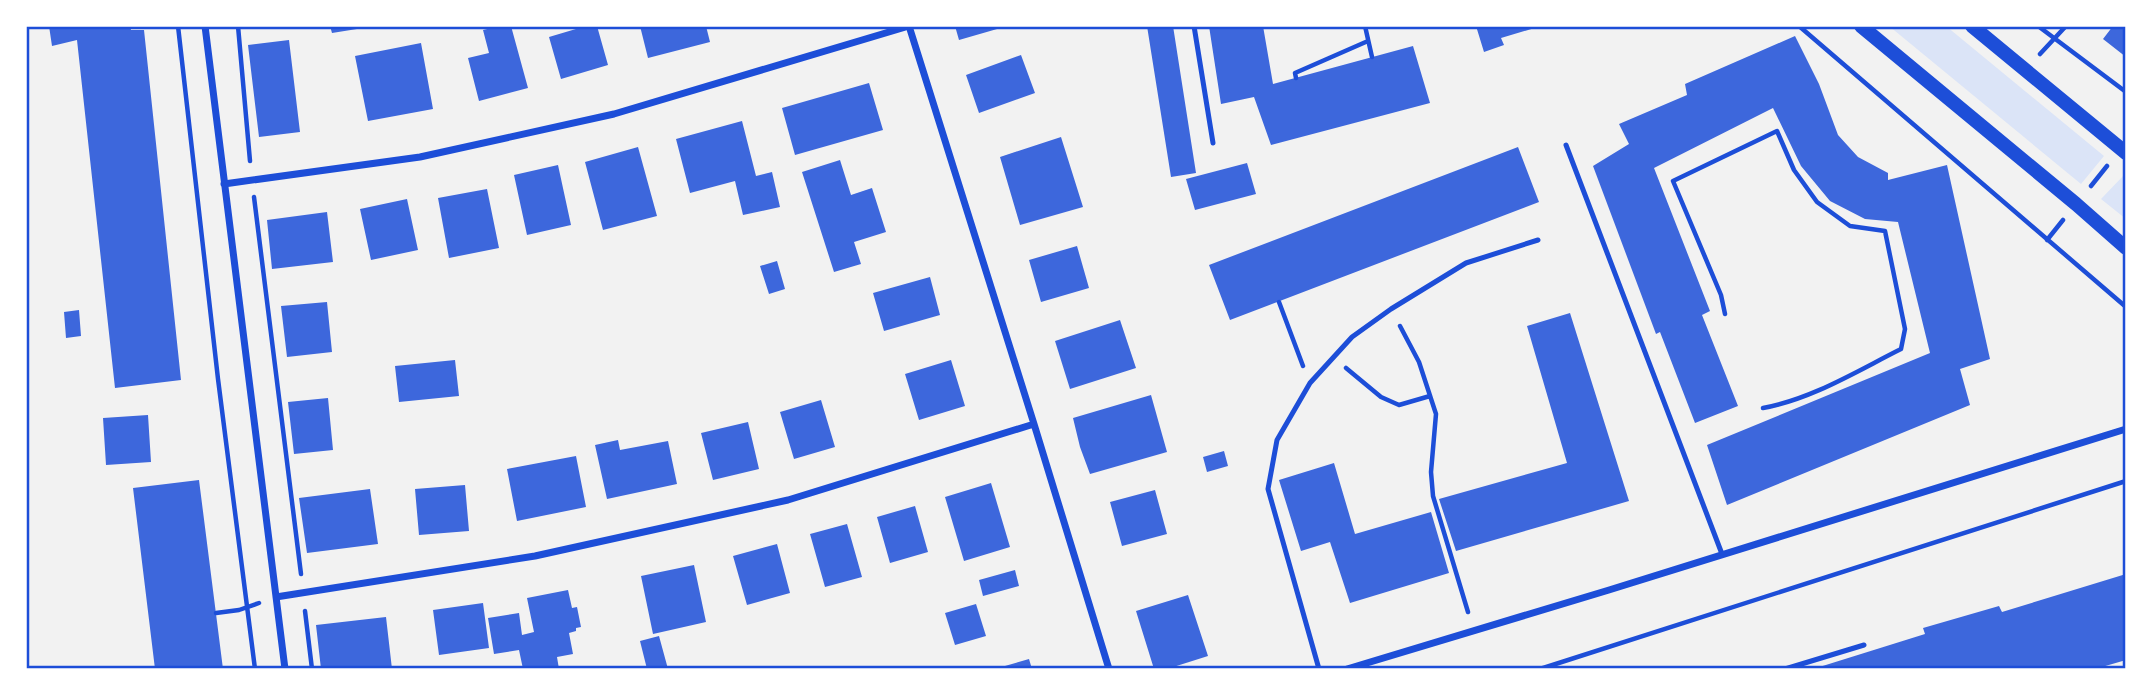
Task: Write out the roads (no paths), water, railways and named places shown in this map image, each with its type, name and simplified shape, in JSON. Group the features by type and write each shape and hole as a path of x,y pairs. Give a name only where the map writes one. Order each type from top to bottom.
{"main road":[{"path":"1861,26 2126,248"},
{"path":"1972,26 2126,153"}],"street":[{"path":"205,26 285,669"},
{"path":"224,184 419,157 614,114 909,26 1109,669"},
{"path":"276,597 535,556 788,500 1034,424"},
{"path":"1347,669 2126,429"}],"lane":[{"path":"1194,26 1213,143"},
{"path":"1566,145 1722,554"},
{"path":"1320,669 1268,489 1277,440 1310,383 1352,337 1391,309 1466,263 1538,240"},
{"path":"1785,669 1864,645"}]}
